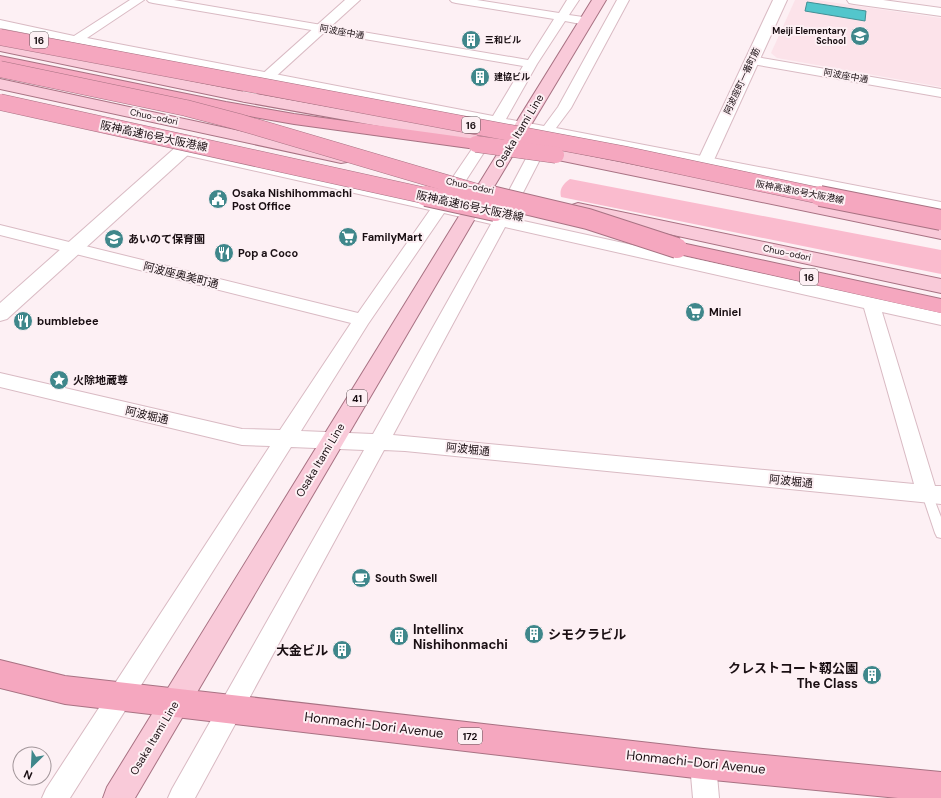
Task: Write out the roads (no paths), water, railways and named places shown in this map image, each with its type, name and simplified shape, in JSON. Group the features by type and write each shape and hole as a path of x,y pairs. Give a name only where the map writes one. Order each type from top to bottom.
{"highway":[{"name":"16","path":"0,29 77,45"},
{"name":"阪神高速16号大阪港線","path":"0,37 77,45 623,154 770,186 941,220"},
{"path":"0,60 226,107 294,119 770,186"},
{"path":"0,70 178,107 239,122 450,185 588,219 677,248"},
{"name":"阪神高速16号大阪港線","path":"0,103 584,232 677,248 941,306"},
{"name":"Honmachi-Dori Avenue","path":"0,674 65,690 232,708 703,764 941,787"}],"main road":[{"name":"Osaka Itami Line","path":"118,798 483,189 599,0"},
{"path":"0,47 245,97 511,144 941,233"},
{"name":"Chuo-odori","path":"0,84 483,189 941,286"}],"street":[{"path":"77,45 138,0"},
{"name":"阿波座中通","path":"153,0 531,64"},
{"path":"245,97 353,0"},
{"path":"456,0 563,16 586,21"},
{"path":"55,798 362,320 486,140 531,64 573,0"},
{"path":"181,798 500,222 548,130 564,108 623,0"},
{"name":"阿波座町一番町筋","path":"704,162 780,0"},
{"path":"854,0 941,12"},
{"path":"0,24 77,45 268,76 941,207"},
{"name":"阿波座中通","path":"751,60 941,93"},
{"path":"0,108 500,222 941,319"},
{"path":"0,314 183,150"},
{"name":"阿波座奥美町通","path":"0,230 362,320"},
{"path":"871,303 934,495"},
{"name":"阿波堀通","path":"0,380 242,437 379,441 934,495"},
{"path":"703,764 706,798"}],"lane":[{"path":"934,495 941,533"}],"water":[{"path":"807,2 866,11 865,21 805,11"}],"place":[{"name":"Meiji Elementary School","path":"860,36"},
{"name":"三和ビル","path":"471,40"},
{"name":"建協ビル","path":"480,77"},
{"name":"Osaka Nishihommachi Post Office","path":"218,199"},
{"name":"FamilyMart","path":"348,237"},
{"name":"あいのて保育園","path":"114,239"},
{"name":"Pop a Coco","path":"224,253"},
{"name":"Miniel","path":"695,312"},
{"name":"bumblebee","path":"23,321"},
{"name":"火除地蔵尊","path":"59,380"},
{"name":"South Swell","path":"361,578"},
{"name":"シモクラビル","path":"534,634"},
{"name":"Intellinx Nishihonmachi","path":"399,636"},
{"name":"大金ビル","path":"342,650"},
{"name":"クレストコート靱公園 The Class","path":"872,675"}]}
